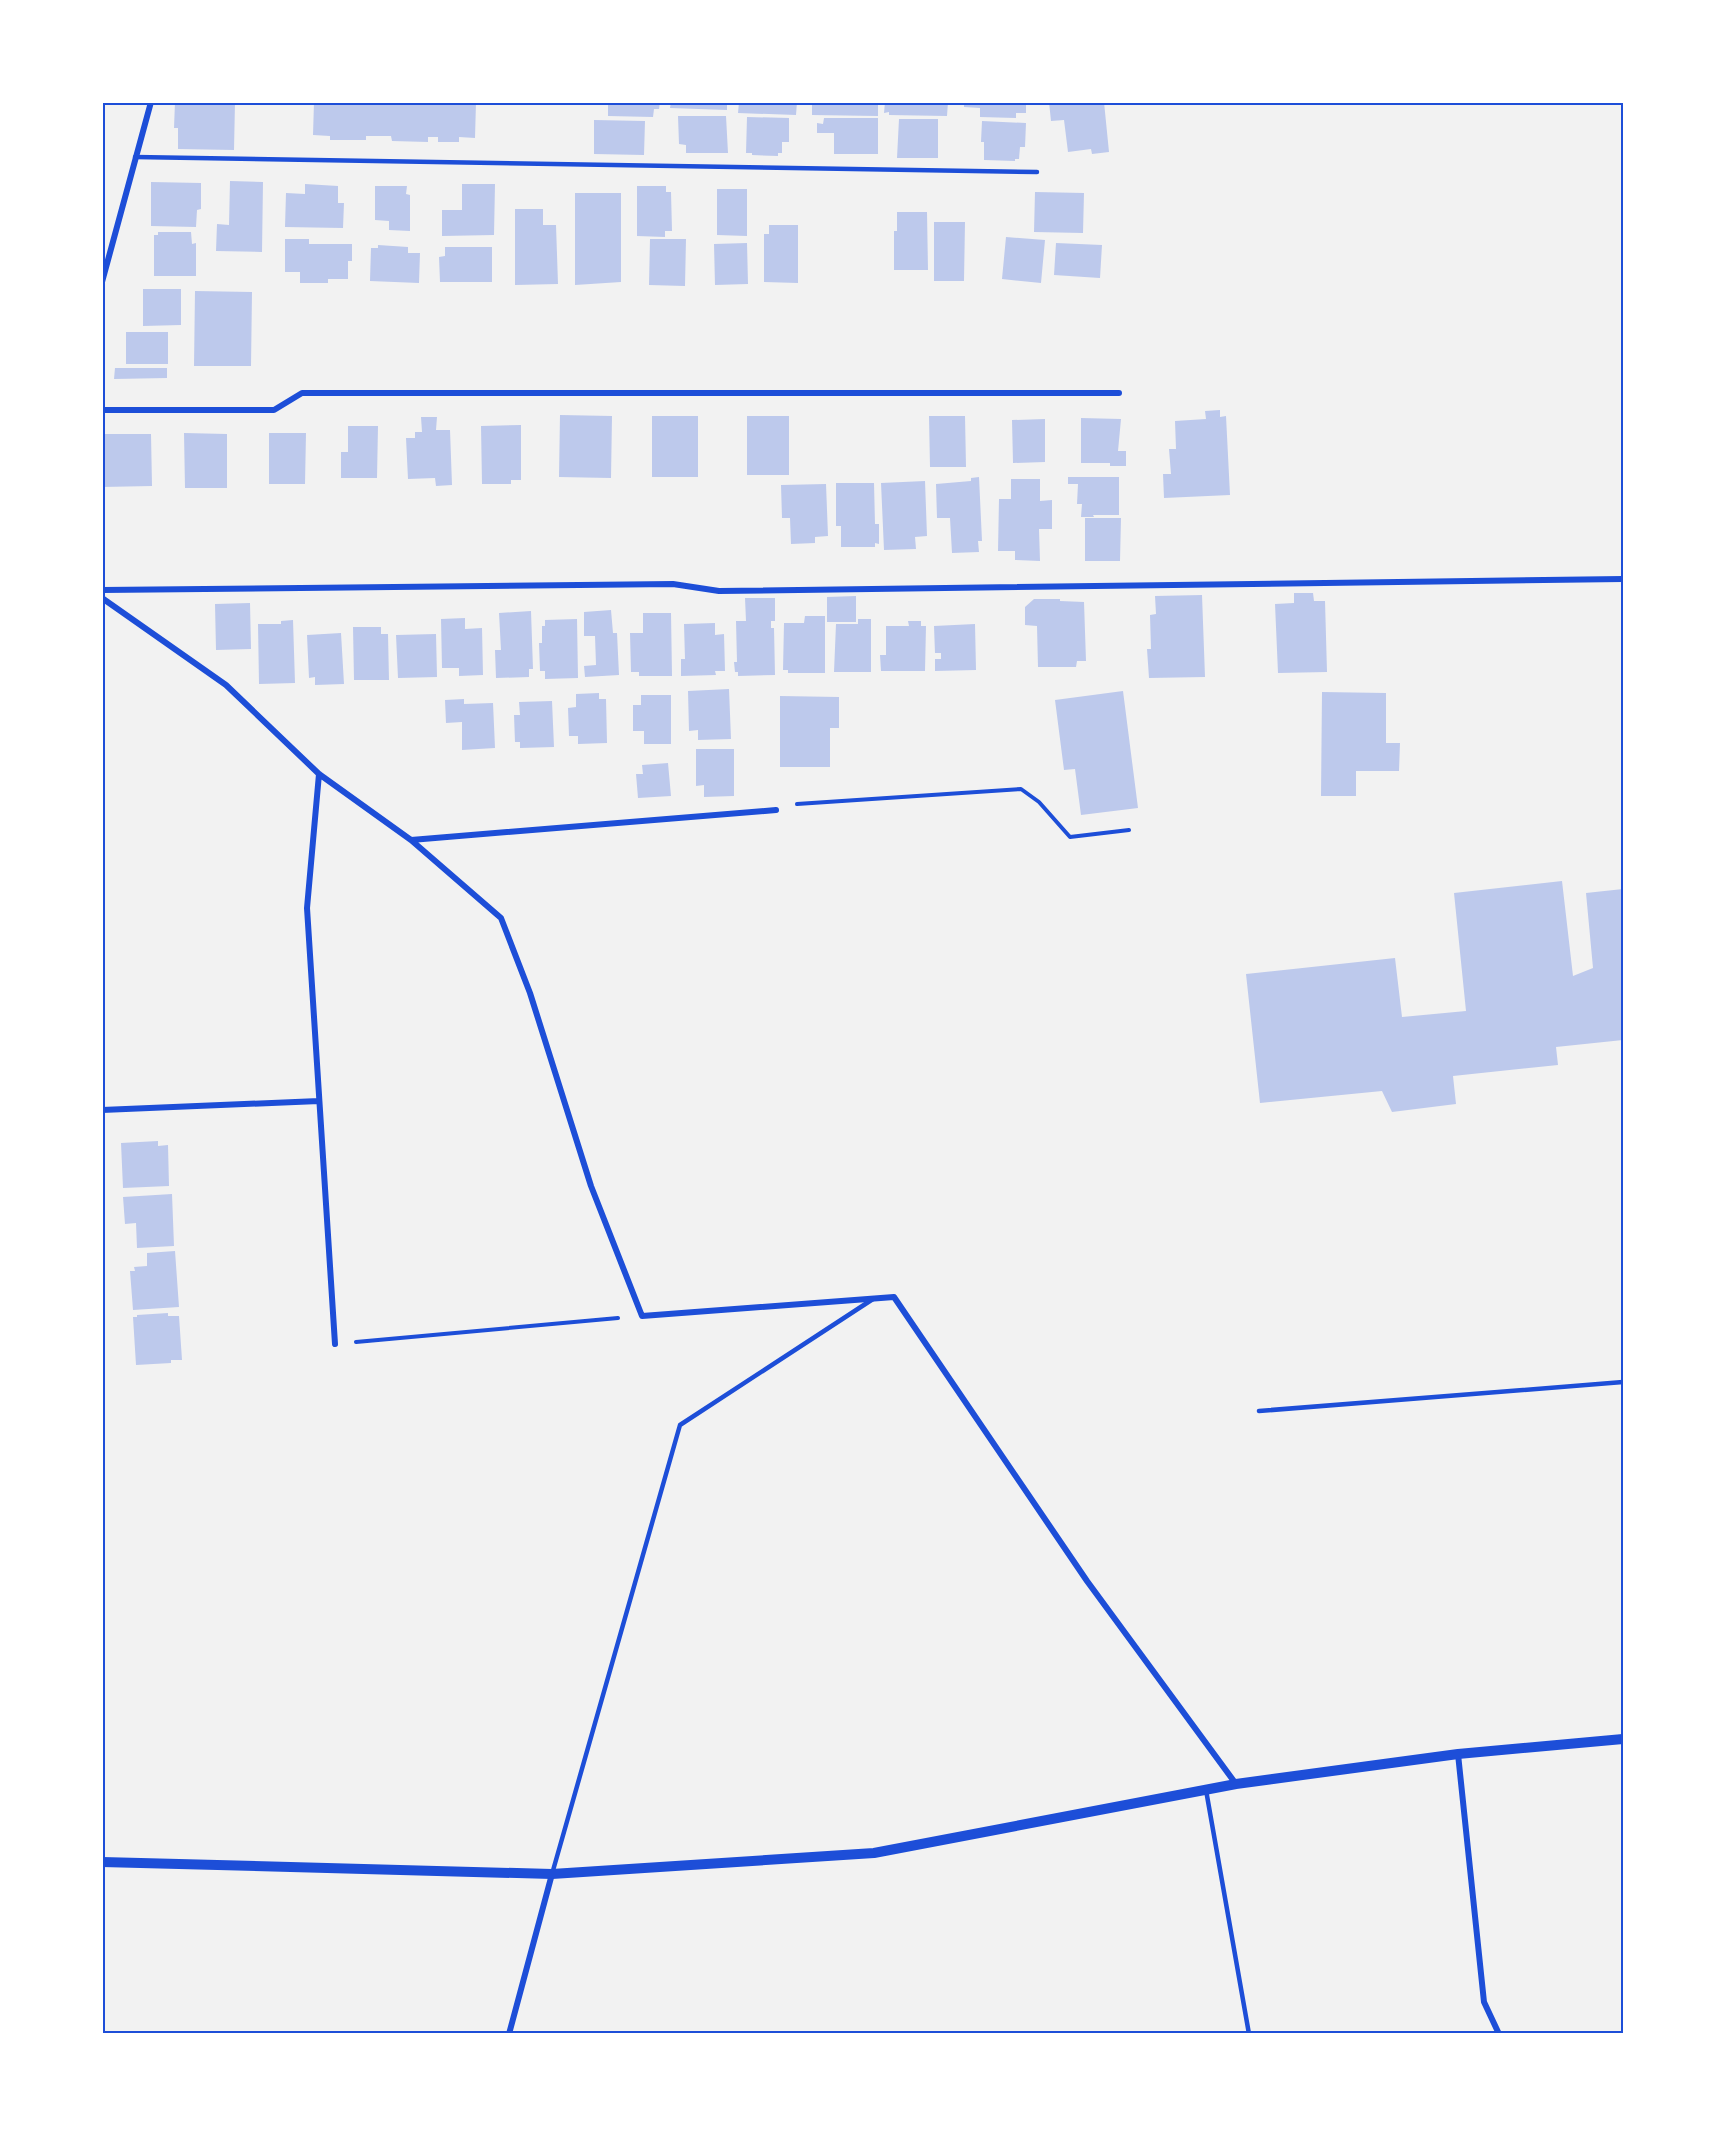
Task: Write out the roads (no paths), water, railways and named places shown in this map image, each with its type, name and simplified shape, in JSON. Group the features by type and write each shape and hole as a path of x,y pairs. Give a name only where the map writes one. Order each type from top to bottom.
{"street":[{"path":"102,282 151,102"},
{"path":"102,410 274,410 302,393 1119,393"},
{"path":"102,590 673,584 719,591 1623,579"},
{"path":"102,598 226,685 319,774 411,840 501,918 530,993 591,1186 642,1316 894,1297 1087,1581 1236,1784"},
{"path":"319,774 307,908 335,1344"},
{"path":"411,840 776,810"},
{"path":"102,1110 319,1101"},
{"path":"102,1863 552,1874 874,1853 1236,1784 1458,1754 1623,1739"},
{"path":"1458,1754 1484,2002 1499,2034"},
{"path":"509,2034 552,1874"}],"lane":[{"path":"135,157 1037,172"},
{"path":"552,1874 680,1425 875,1298"},
{"path":"1259,1411 1623,1382"},
{"path":"1206,1790 1249,2034"}]}
